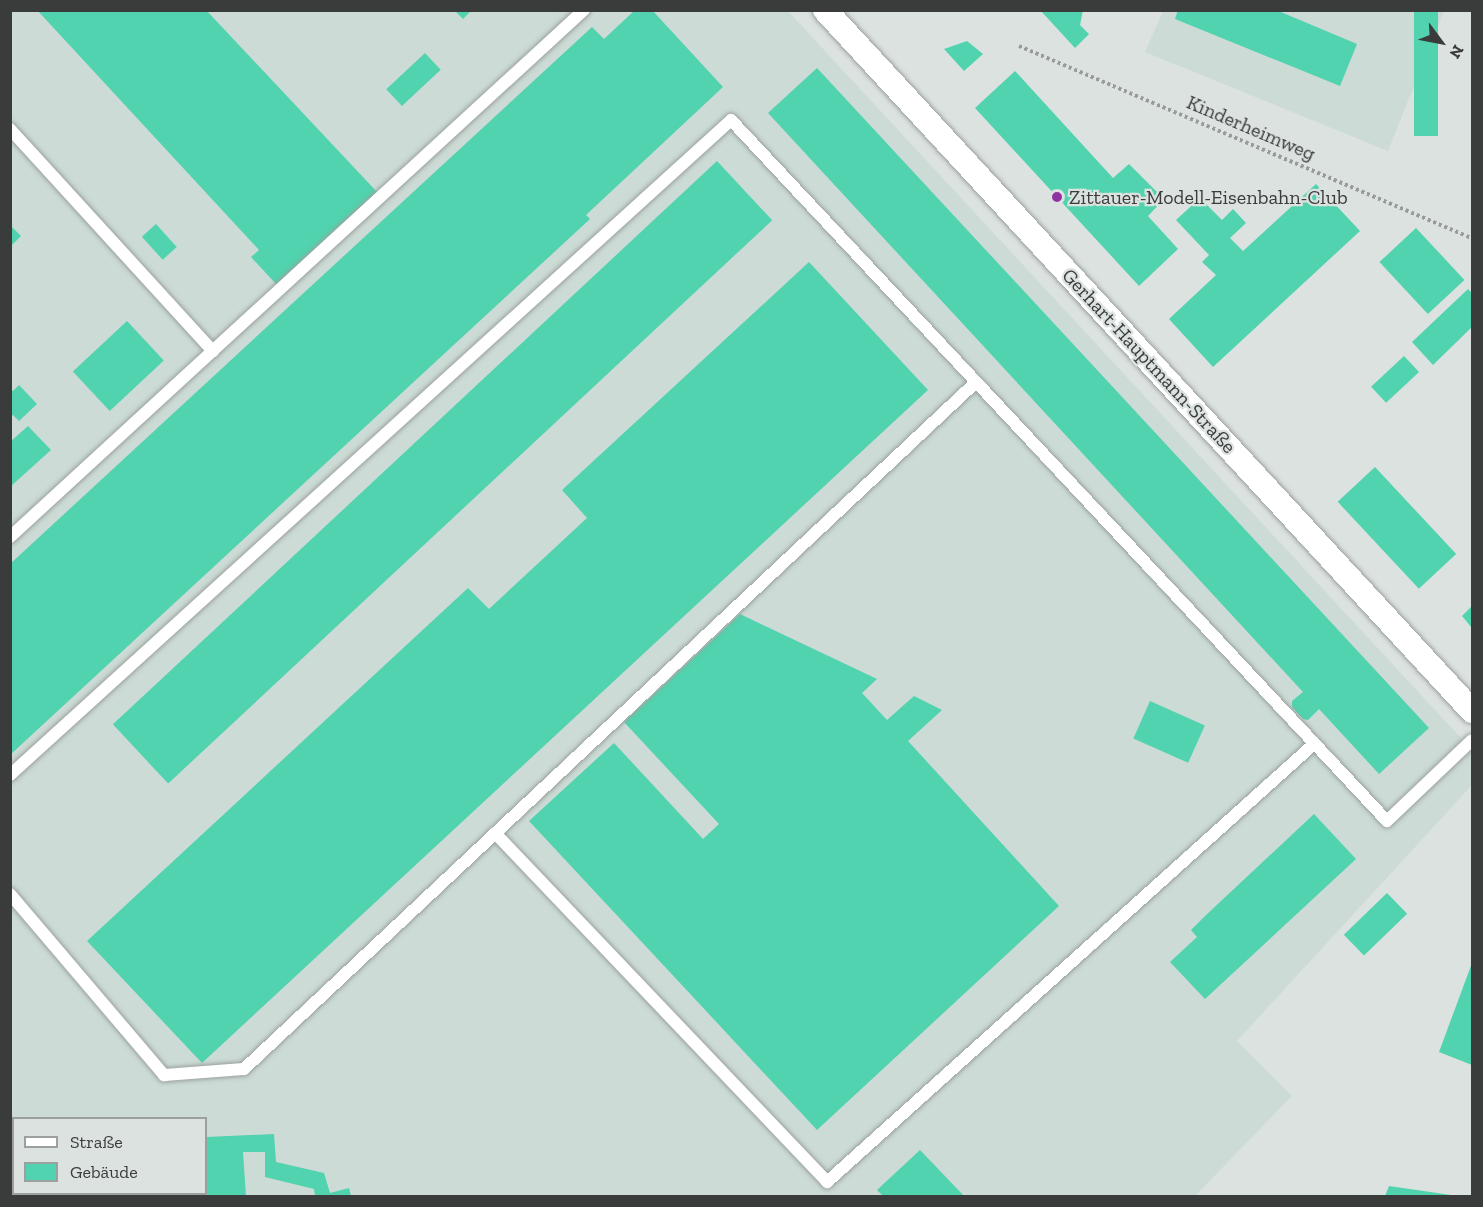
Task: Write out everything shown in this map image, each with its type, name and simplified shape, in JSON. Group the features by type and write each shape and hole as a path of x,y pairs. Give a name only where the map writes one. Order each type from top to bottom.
{"street":[{"name":"Gerhart-Hauptmann-Straße","path":"828,12 1473,711"}],"lane":[{"path":"10,537 584,10"},
{"path":"10,775 731,120 1387,820 1473,740"},
{"path":"10,129 213,351"},
{"path":"10,894 165,1075 244,1069 976,382"},
{"path":"495,833 826,1182 1314,743"}],"path":[{"name":"Kinderheimweg","path":"1018,46 1473,238"}],"shaded area":[{"path":"10,11 788,11 1472,750 1472,785 1237,1041 1292,1096 1195,1196 55,1196 54,1195 207,1195 207,1117 12,1117 12,1144"},
{"path":"1163,11 1444,11 1388,151 1145,52"}],"green space":[{"path":"10,1143 12,1195 55,1196 11,1196"}],"building":[{"path":"37,10 206,10 377,192 277,285 251,257 259,250"},
{"path":"454,10 472,10 463,19"},
{"path":"635,10 652,10 723,87 586,215 590,219 10,755 10,564 592,27 604,39"},
{"path":"1040,10 1083,10 1080,25 1089,34 1075,48"},
{"path":"1178,10 1276,10 1357,44 1340,86 1175,19"},
{"path":"1414,10 1438,10 1438,136 1414,136"},
{"path":"967,41 983,54 964,71 944,49"},
{"path":"425,53 441,70 402,106 386,89"},
{"path":"817,68 1429,728 1379,774 1319,709 1308,720 1303,719 1292,707 1292,701 1303,692 768,113"},
{"path":"1015,71 1113,178 1129,164 1164,199 1148,216 1178,249 1139,286 975,108"},
{"path":"717,161 772,220 168,784 113,724"},
{"path":"1316,184 1360,231 1213,367 1169,319 1216,275 1202,262 1209,255 1176,220 1200,198 1222,220 1233,209 1246,223 1230,238 1243,251"},
{"path":"156,224 177,247 163,260 142,237"},
{"path":"10,225 21,236 10,247"},
{"path":"1416,228 1464,280 1428,314 1379,262"},
{"path":"809,262 928,390 202,1063 87,941 468,588 489,609 587,518 562,490"},
{"path":"1468,289 1472,293 1472,327 1433,365 1412,342"},
{"path":"127,321 164,360 110,411 73,371"},
{"path":"1404,356 1419,372 1386,403 1371,387"},
{"path":"19,385 37,404 19,421 13,415 10,417 10,388 13,391"},
{"path":"28,426 51,450 10,487 10,442"},
{"path":"1375,467 1456,554 1419,589 1338,502"},
{"path":"1472,606 1472,628 1462,616"},
{"path":"740,614 877,679 862,693 887,720 914,696 942,710 908,741 1059,906 817,1130 529,821 614,743 703,839 719,824 624,722"},
{"path":"1150,701 1205,725 1188,763 1133,738"},
{"path":"1314,814 1356,859 1205,999 1170,962 1197,937 1191,930"},
{"path":"1387,893 1407,914 1364,956 1344,935"},
{"path":"1472,963 1472,1065 1439,1052"},
{"path":"274,1134 276,1162 324,1173 330,1193 349,1188 351,1196 315,1196 314,1189 265,1177 265,1152 243,1152 246,1196 198,1196 207,1195 207,1137"},
{"path":"920,1150 964,1196 883,1196 877,1190"},
{"path":"1389,1186 1451,1195 1451,1196 1385,1196"}],"place":[{"name":"Zittauer-Modell-Eisenbahn-Club","path":"1057,197"}]}
